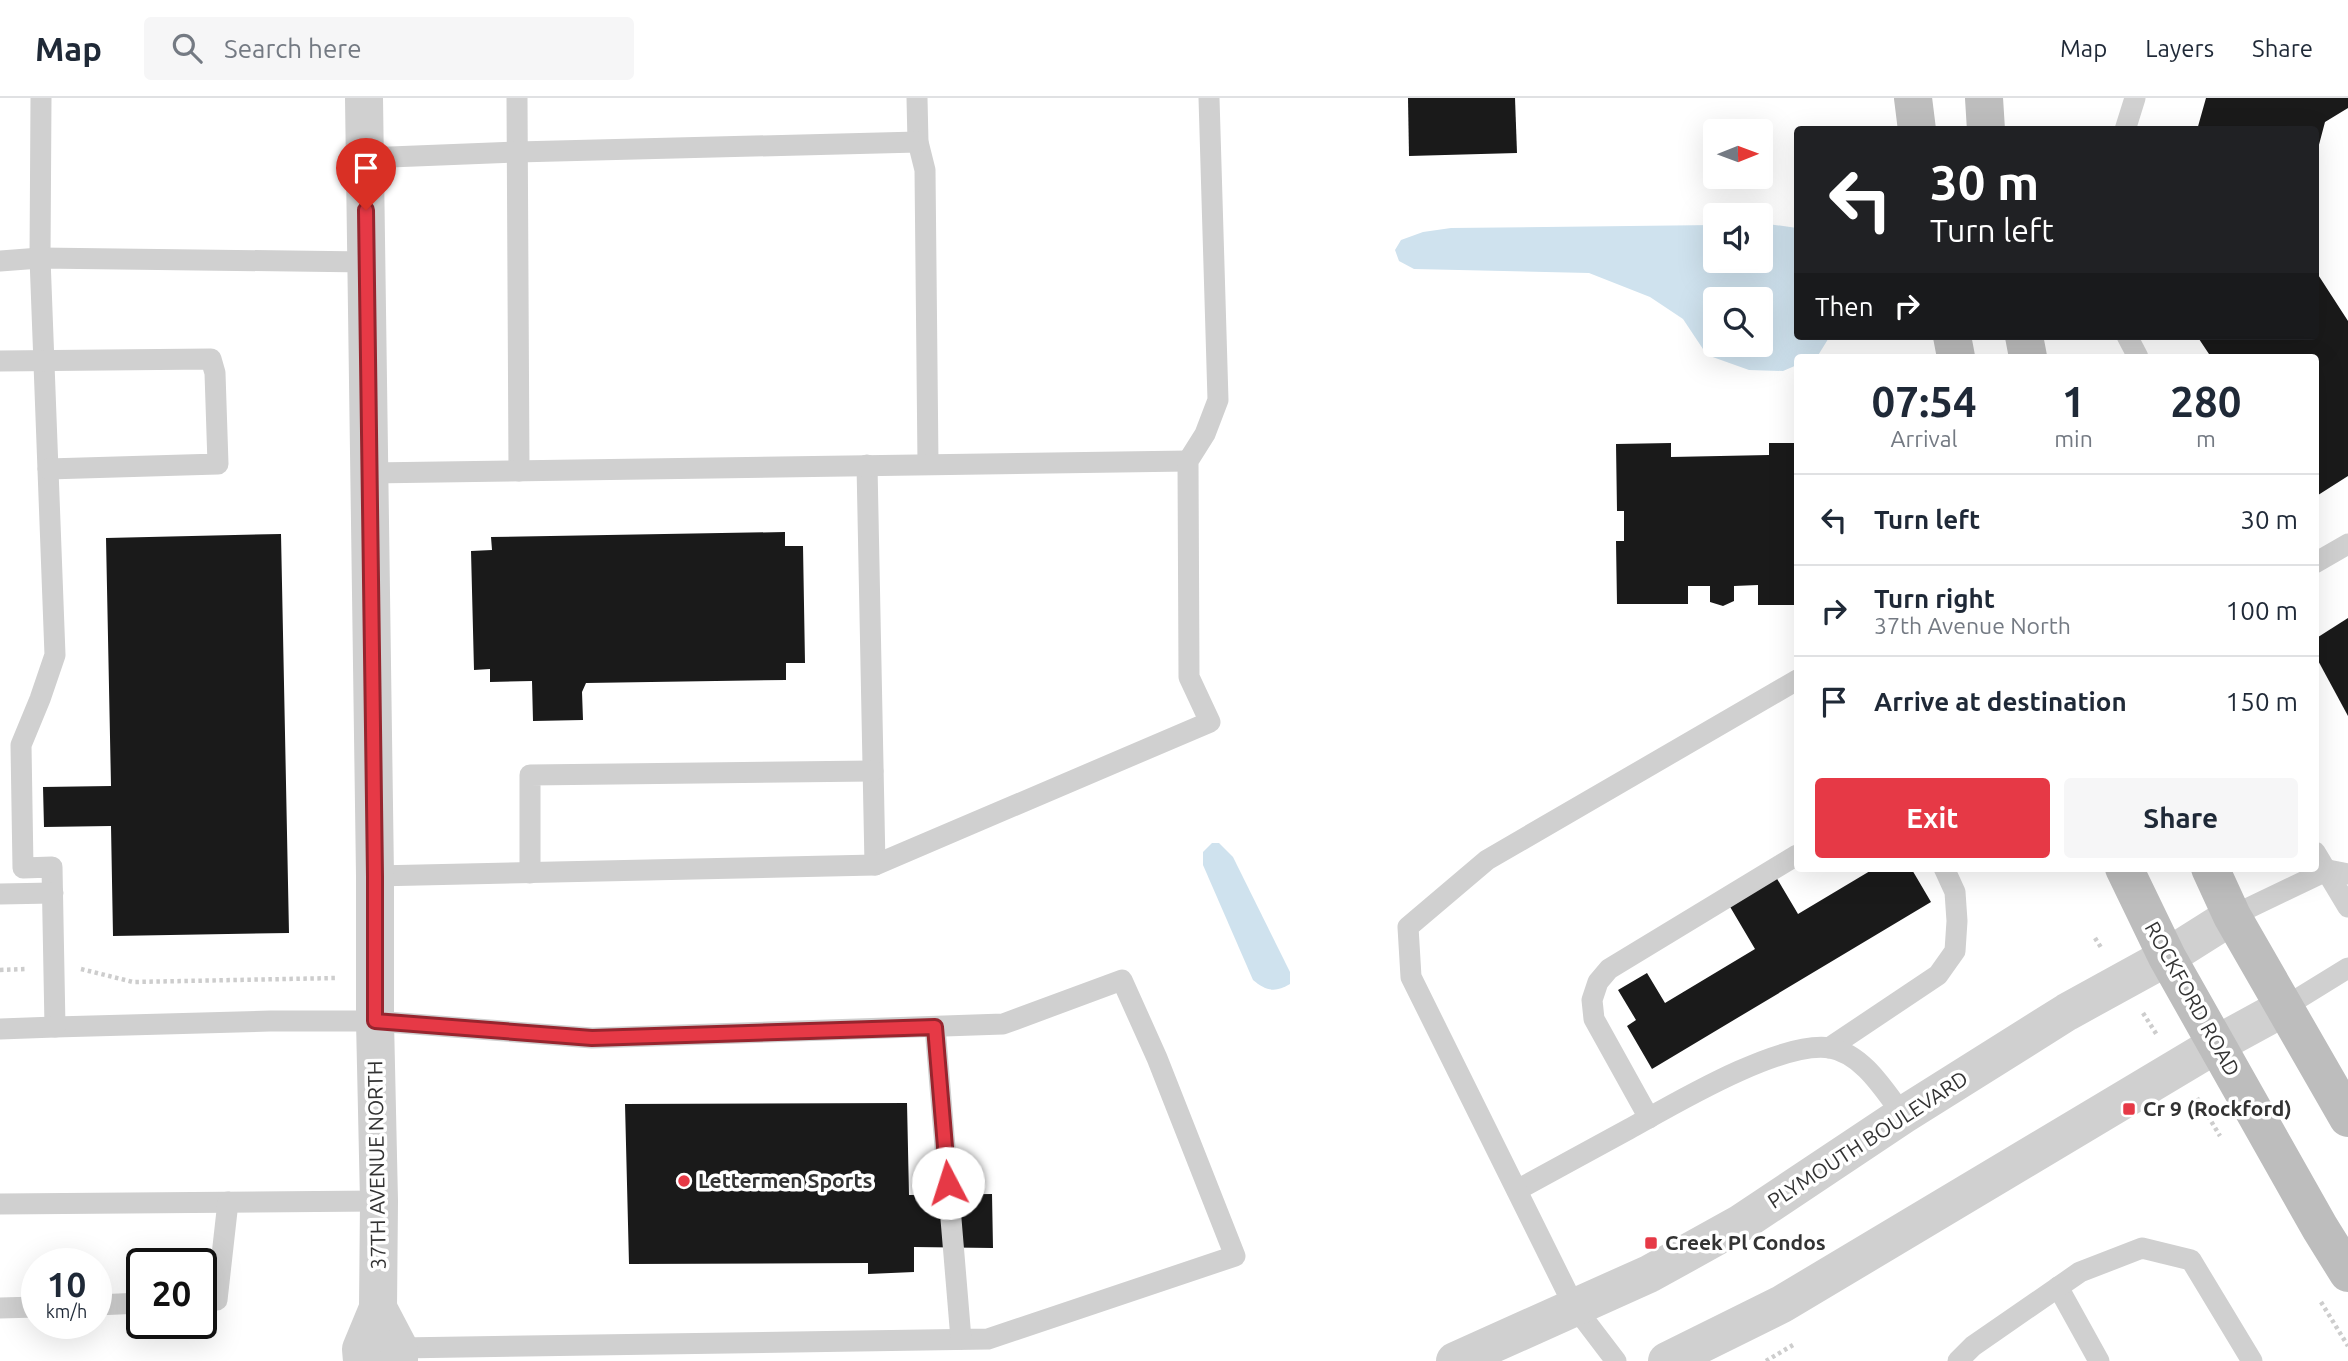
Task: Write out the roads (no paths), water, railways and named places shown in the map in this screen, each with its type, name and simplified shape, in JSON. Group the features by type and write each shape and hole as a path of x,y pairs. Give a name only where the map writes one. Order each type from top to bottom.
{"main road":[{"path":"1913,98 1916,126"},
{"path":"1984,98 1986,126"},
{"name":"ROCKFORD ROAD","path":"2126,872 2167,957 2348,1273"},
{"path":"2212,872 2232,916 2348,1118"}],"street":[{"name":"37TH AVENUE NORTH","path":"362,1361 361,1349 378,1308 379,1201 364,98"},
{"name":"PLYMOUTH BOULEVARD","path":"1455,1361 1649,1274 1741,1223 1903,1115 2067,1012 2167,957 2232,916"},
{"path":"1667,1361 1782,1304 2187,1083 2217,1044 2283,1008"},
{"name":"37TH AVENUE NORTH","path":"378,1308 399,1355"}],"lane":[{"path":"41,98 40,258 55,655 21,745 23,868 52,867 55,1027"},
{"path":"516,98 519,471"},
{"path":"917,98 918,142 925,170 928,464"},
{"path":"375,876 875,865 1210,722 1189,677 1188,461 1205,434 1219,400 1209,98"},
{"path":"2126,126 2135,98"},
{"path":"365,158 918,142"},
{"path":"0,261 40,258 366,262"},
{"path":"0,361 211,359 215,386 218,464 48,469"},
{"path":"370,473 1188,461"},
{"path":"867,465 875,865"},
{"path":"2319,561 2348,544"},
{"path":"1616,1361 1574,1306 1411,977 1408,927 1487,860 1794,682"},
{"path":"530,873 530,775 873,771"},
{"path":"2319,855 2338,872 2348,907"},
{"path":"1649,1118 1594,1020 1592,1000 1598,982 1609,970 1794,857"},
{"path":"1829,1048 1938,975 1955,951 1955,891 1946,872"},
{"path":"2232,916 2338,872"},
{"path":"0,894 52,893"},
{"path":"2283,1008 2347,971"},
{"path":"0,1029 270,1021 375,1021 592,1038 935,1027 1003,1024 1122,980 1157,1058 1235,1256 988,1339 399,1355"},
{"path":"935,1027 961,1339"},
{"path":"1517,1190 1708,1085 1763,1062 1803,1050 1829,1048 1851,1056 1872,1074 1903,1115"},
{"path":"0,1204 379,1201"},
{"path":"217,1300 228,1202"},
{"path":"1958,1361 1973,1346 2080,1272 2142,1248 2191,1260 2252,1361"},
{"path":"2058,1287 2099,1361"},
{"path":"0,1308 21,1307"}],"water":[{"path":"1703,225 1703,273 1773,273 1773,225 1794,228 1794,340 1828,340 1819,354 1794,354 1794,366 1783,371 1749,370 1713,357 1773,357 1773,287 1703,287 1703,349 1683,319 1650,297 1589,273 1414,269 1399,261 1395,250 1401,240 1423,232 1451,228"},
{"path":"1212,843 1219,843 1233,857 1290,972 1290,984 1285,987 1271,990 1253,980 1203,865 1203,852"}],"place":[{"name":"Cr 9 (Rockford)","path":"2129,1109"},
{"name":"Lettermen Sports","path":"684,1181"},
{"name":"Creek Pl Condos","path":"1651,1243"}]}
